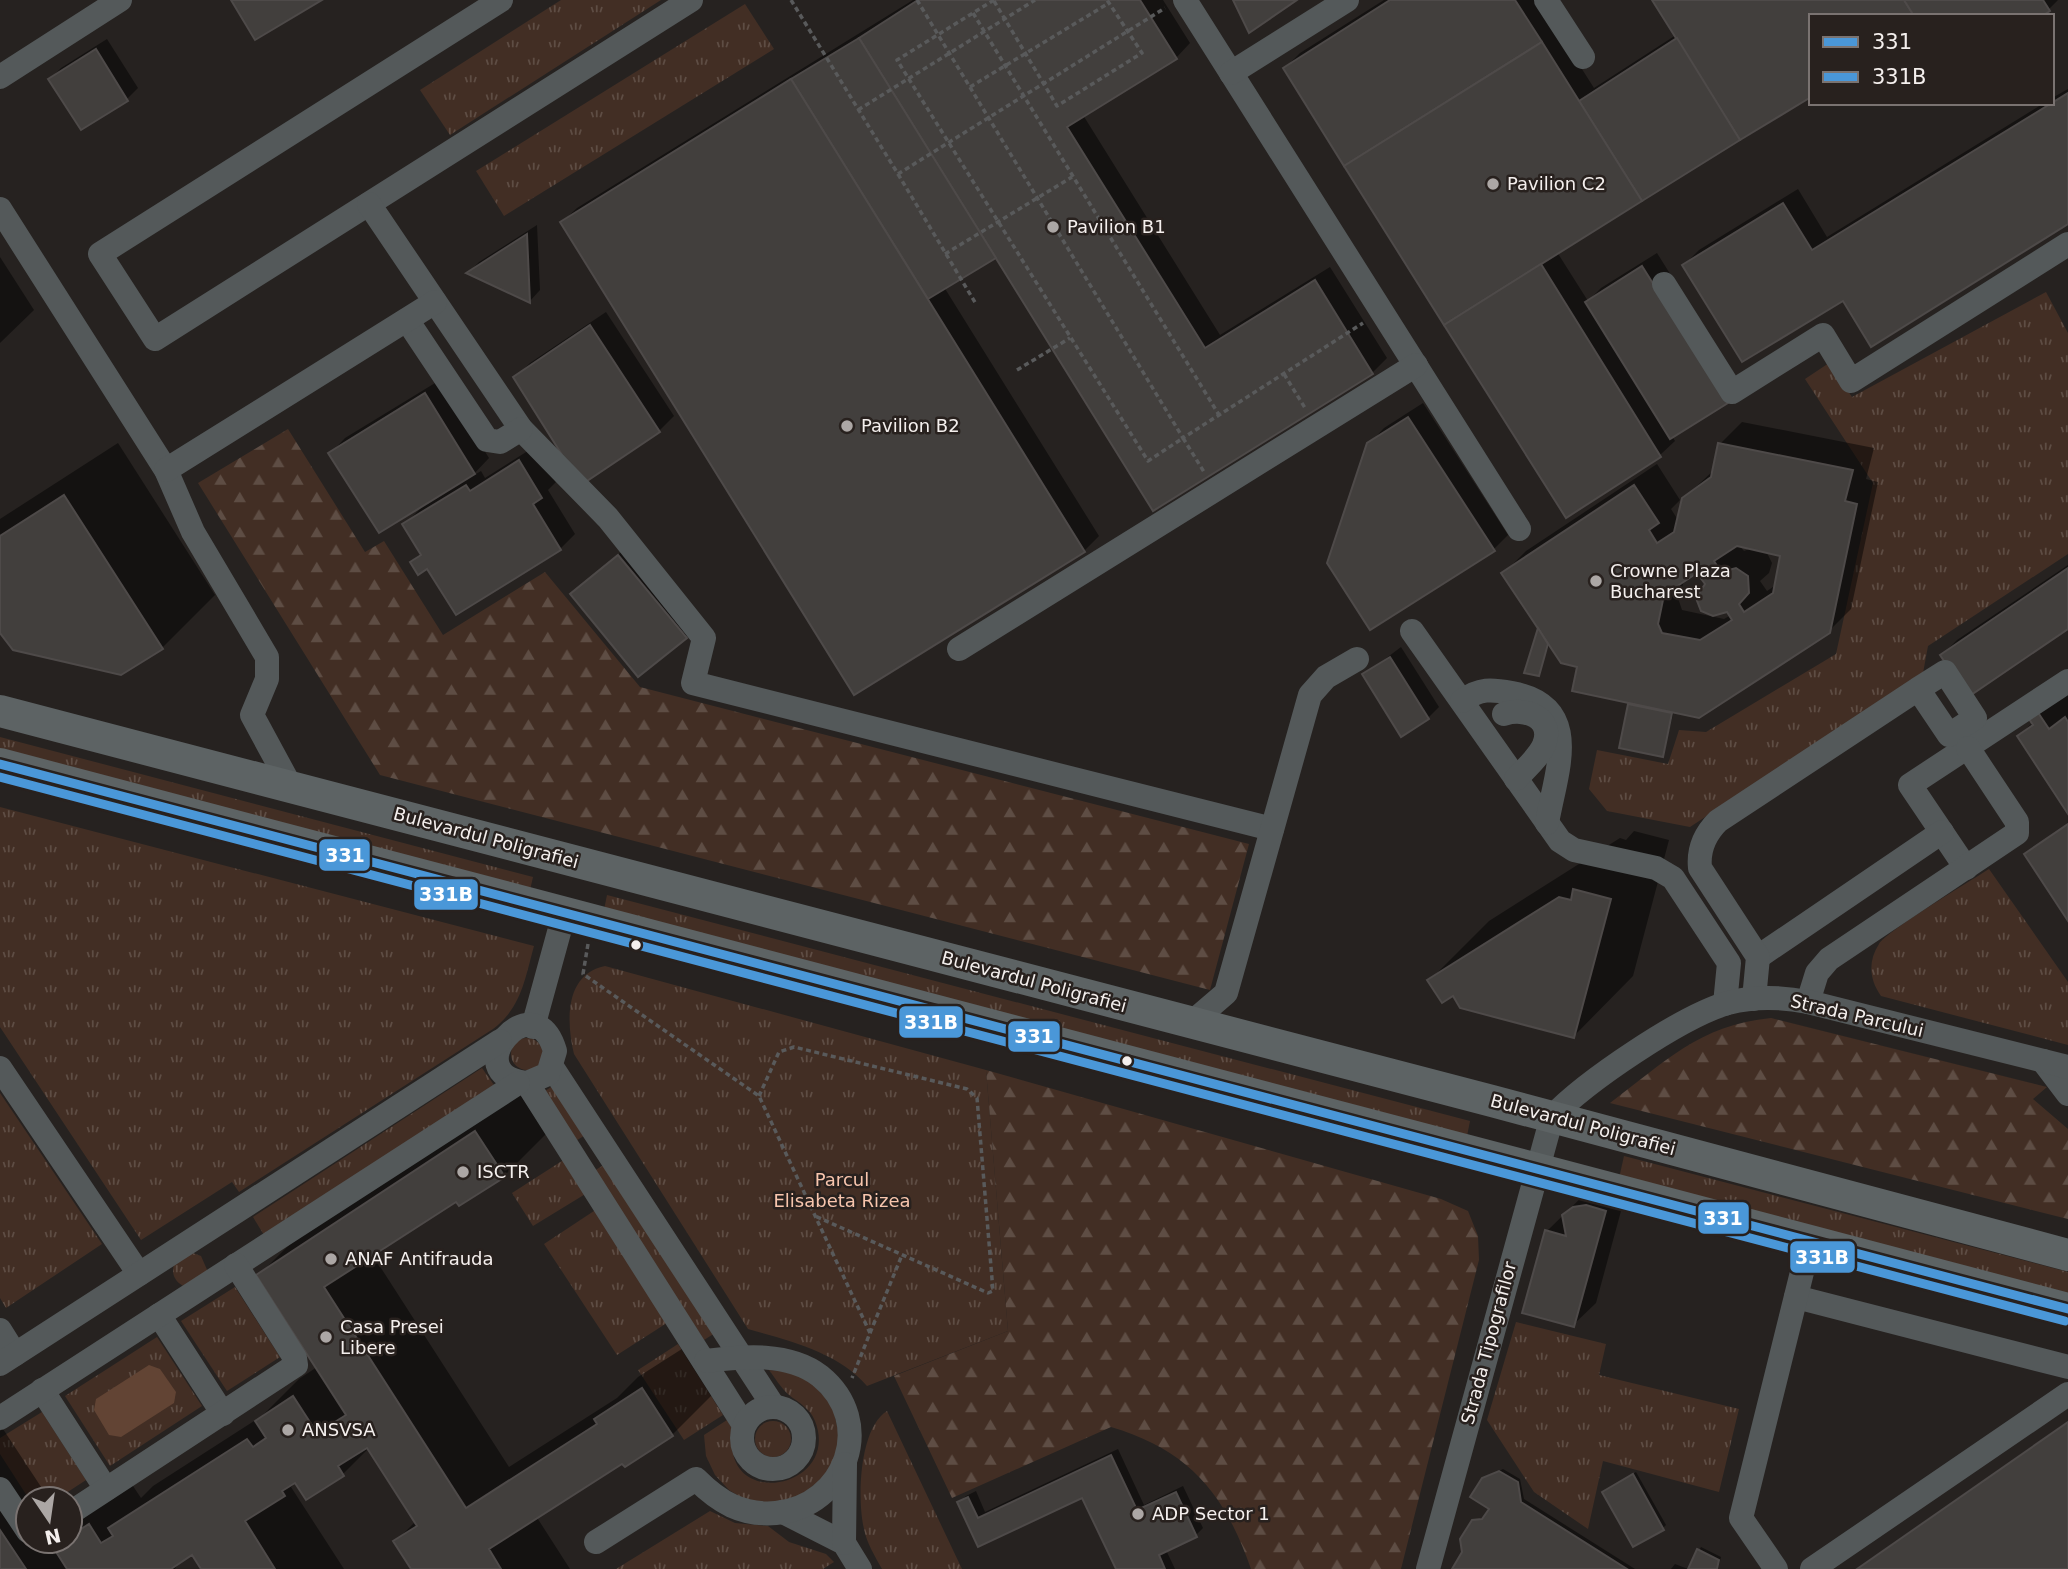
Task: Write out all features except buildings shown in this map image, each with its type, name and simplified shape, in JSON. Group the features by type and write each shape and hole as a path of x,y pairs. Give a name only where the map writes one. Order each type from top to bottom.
{"main road":[{"name":"Bulevardul Poligrafiei","path":"0,711 1552,1116 2068,1255"},
{"path":"0,764 2068,1309"},
{"path":"564,914 578,863"}],"street":[{"path":"0,77 120,0"},
{"path":"501,0 100,254 155,340 691,0"},
{"path":"1231,73 1347,0"},
{"path":"1177,3 1231,73 1519,529"},
{"path":"1558,4 1583,57"},
{"path":"369,204 521,429 608,518 704,638 693,683 1272,829"},
{"path":"0,209 166,470 193,532 267,657 267,679 252,715 291,787"},
{"path":"1664,284 1732,392 1823,335 1851,381 2068,244"},
{"path":"166,470 435,302"},
{"path":"407,320 487,440 500,442 521,429"},
{"path":"959,649 1416,365"},
{"path":"1412,631 1560,841 1574,850 1656,868 1673,878 1728,963 1725,1004"},
{"path":"1191,1023 1226,993 1310,695 1326,677 1357,659"},
{"path":"1966,868 1910,785 2068,681"},
{"path":"1462,701 1473,693 1489,689 1534,698 1553,716 1562,738 1547,822"},
{"path":"1754,999 1759,957 1700,868 1699,858 1704,838 1718,821 1919,689"},
{"path":"1504,714 1515,710 1531,712 1540,720 1545,733 1543,748 1517,779"},
{"path":"1808,1002 1817,974 1829,959 2012,837 2018,827 1968,748"},
{"path":"1759,957 1942,832"},
{"path":"533,1027 564,914"},
{"path":"1226,993 1245,1037"},
{"name":"Strada Parcului","path":"1552,1116 1591,1082 1693,1017 1725,1004 1754,999 1791,998 2068,1068"},
{"path":"0,1330 7,1359 518,1027 533,1027 552,1042 552,1067 774,1407"},
{"path":"500,1041 497,1058 499,1066 510,1079 522,1083 706,1361 744,1424 742,1444 751,1461 769,1469 789,1465 801,1450 803,1430 792,1414 774,1407 757,1411 744,1424"},
{"path":"2043,1061 2068,1094"},
{"path":"0,1418 522,1083 542,1079 552,1067"},
{"path":"0,1068 139,1274"},
{"name":"Strada Tipografilor","path":"1428,1569 1552,1116"},
{"path":"1776,1569 1741,1518 1810,1240"},
{"path":"84,1504 296,1365 296,1358 236,1265"},
{"path":"1796,1297 2068,1367"},
{"path":"159,1315 223,1413"},
{"path":"706,1361 741,1356 784,1361 819,1375 842,1403 851,1443 845,1464 851,1561"},
{"path":"42,1390 106,1489"},
{"path":"1812,1569 2068,1394"},
{"path":"596,1542 696,1479 726,1505 763,1514 783,1512 802,1507 821,1496 845,1464"},
{"path":"0,1489 14,1510"},
{"path":"783,1512 851,1561"}],"path":[{"path":"791,0 976,304"},
{"path":"917,0 1215,490"},
{"path":"970,87 1025,54 1108,1 1142,53 1057,106 1025,54 994,0 897,60 1147,461 1382,311"},
{"path":"858,110 1035,0"},
{"path":"898,174 988,116 1177,3"},
{"path":"973,13 1219,415"},
{"path":"945,254 1073,177"},
{"path":"1017,370 1070,338"},
{"path":"1284,374 1316,426"},
{"path":"590,935 583,974 759,1096 870,1333"},
{"path":"759,1096 779,1052 794,1046 972,1092 979,1106 993,1291 988,1293 815,1216"},
{"path":"842,1403 902,1255"}],"green space":[{"path":"561,0 661,0 450,135 420,90"},
{"path":"745,4 774,49 504,216 476,171"},
{"path":"2046,292 2068,333 2068,554 1928,646 1923,673 1690,827 1607,811 1589,789 1597,750 1668,764 1679,730 1706,732 1836,654 1873,483 1805,379 1829,363 1852,397"},
{"path":"288,429 365,552 384,541 443,635 545,572 640,687 1249,844 1210,990 380,775 198,483"},
{"path":"0,737 533,877 530,890 0,750"},
{"path":"0,807 534,946 525,981 510,1011 493,1029 239,1192 232,1182 141,1240 0,1027"},
{"path":"1989,869 2068,982 2068,1045 1881,996 1874,983 1871,970 1873,957 1885,937"},
{"path":"607,895 1470,1121 1467,1136 604,910"},
{"name":"Parcul Elisabeta Rizea","path":"605,966 986,1070 1008,1331 867,1386 842,1364 828,1356 748,1329 574,1054 570,1014 576,989 582,978"},
{"path":"1771,1018 2047,1087 2033,1099 2068,1129 2068,1219 1610,1103 1666,1060 1703,1037 1723,1028"},
{"path":"527,1038 539,1042 543,1054 539,1066 527,1070 515,1066 511,1054 515,1042"},
{"path":"482,1068 494,1085 264,1235 253,1217"},
{"path":"986,1070 1441,1199 1468,1211 1478,1236 1479,1260 1401,1569 1251,1569 1229,1518 1200,1478 1162,1448 1111,1427 952,1498 894,1376 1008,1331"},
{"path":"554,1085 587,1134 574,1142 542,1093"},
{"path":"0,1093 102,1244 6,1308 0,1298"},
{"path":"1624,1156 2068,1272 2068,1301 1618,1183"},
{"path":"565,1159 587,1193 533,1226 512,1193"},
{"path":"605,1164 715,1333 704,1340 594,1171"},
{"path":"597,1209 670,1321 617,1355 544,1244"},
{"path":"190,1252 201,1256 208,1272 183,1286 175,1278 174,1265 175,1261"},
{"path":"235,1287 280,1357 227,1391 181,1321"},
{"path":"1516,1322 1606,1344 1599,1375 1739,1409 1719,1492 1603,1461 1588,1529 1534,1492 1487,1420"},
{"path":"157,1337 202,1406 110,1466 65,1396"},
{"path":"678,1344 723,1415 684,1440 638,1370"},
{"path":"769,1370 791,1372 807,1379 832,1404 840,1439 831,1473 788,1504 747,1501 729,1490 715,1475 706,1456 704,1435 727,1420 733,1430 734,1456 744,1473 760,1482 779,1482 797,1476 812,1463 819,1444 813,1416 783,1389"},
{"path":"887,1411 962,1569 882,1569 872,1550 865,1534 862,1516 862,1466 871,1433"},
{"path":"42,1412 86,1480 78,1485 20,1485 0,1454 0,1438"},
{"path":"773,1421 785,1427 791,1439 785,1451 773,1457 761,1451 755,1439 761,1427"},
{"path":"710,1511 735,1523 768,1526 789,1542 826,1554 834,1562 823,1569 616,1569"}],"shaded area":[{"path":"149,1365 160,1369 176,1392 174,1403 121,1437 109,1435 94,1410 96,1399"}],"transit line":[{"name":"331","path":"0,764 2068,1309"},
{"name":"331B","path":"0,777 2065,1321"}],"place":[{"name":"Pavilion C2","path":"1493,184"},
{"name":"Pavilion B1","path":"1053,227"},
{"name":"Pavilion B2","path":"847,426"},
{"name":"Crowne Plaza Bucharest","path":"1596,581"},
{"name":"ISCTR","path":"463,1172"},
{"name":"ANAF Antifrauda","path":"331,1259"},
{"name":"Casa Presei Libere","path":"326,1337"},
{"name":"ANSVSA","path":"288,1430"},
{"name":"ADP Sector 1","path":"1138,1514"}]}
